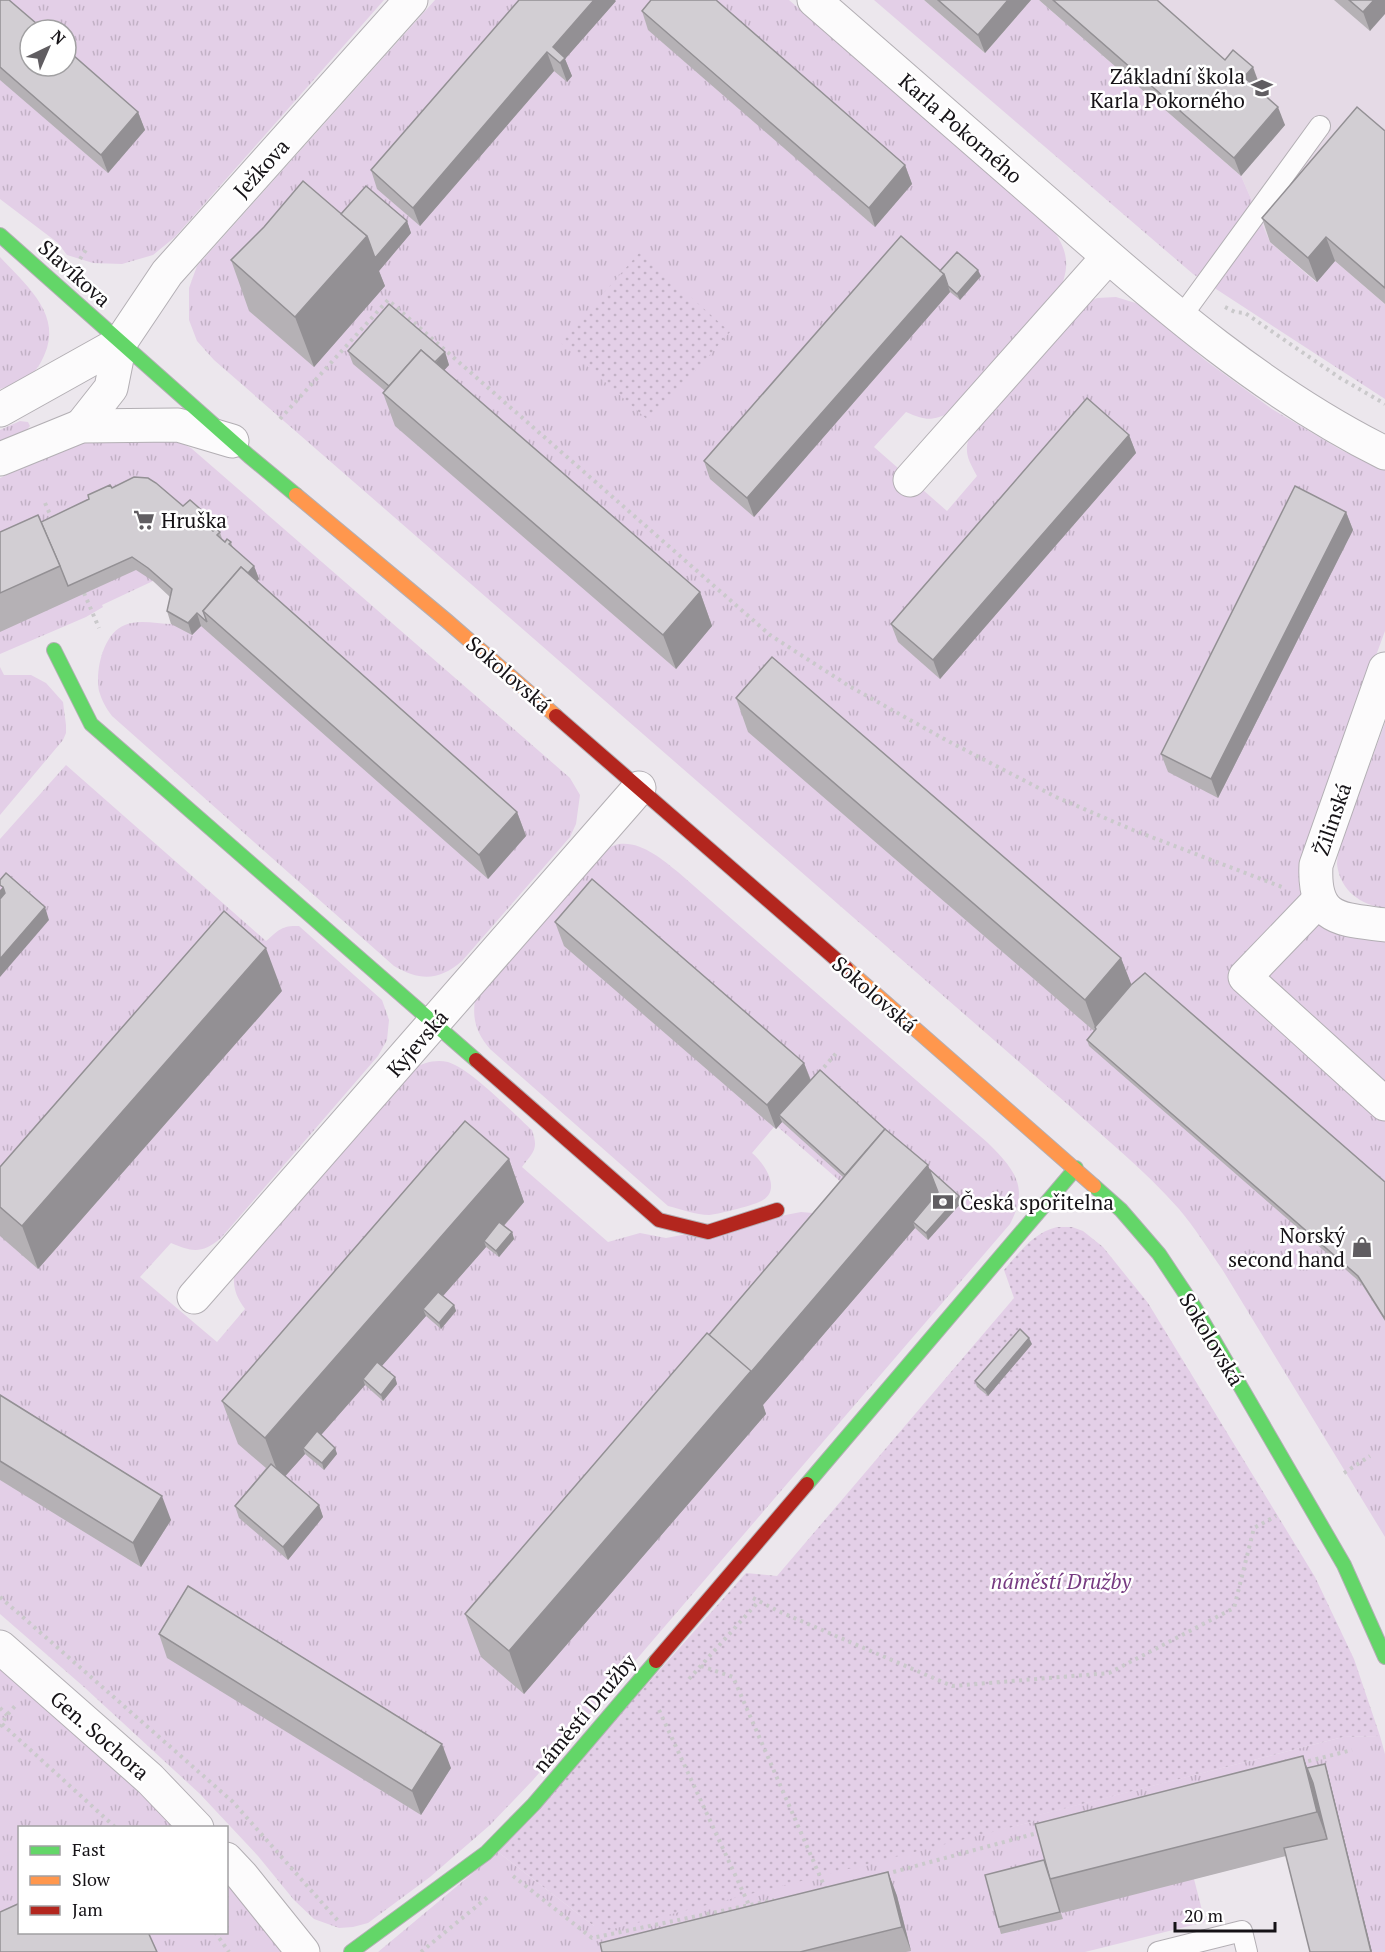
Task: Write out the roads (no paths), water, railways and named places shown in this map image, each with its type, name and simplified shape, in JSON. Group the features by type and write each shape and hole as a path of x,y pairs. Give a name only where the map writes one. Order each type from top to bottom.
{"street":[{"name":"Ježkova","path":"120,343 167,273 411,0"},
{"name":"Karla Pokorného","path":"814,0 1108,257 1181,317 1275,388 1327,421 1385,453"},
{"name":"Slavíkova","path":"0,235 120,343"},
{"path":"910,480 1108,257"},
{"path":"0,410 120,343"},
{"name":"Sokolovská","path":"81,426 111,388 120,343 232,441 447,621 1076,1168 1121,1210 1176,1278 1284,1459 1344,1565 1385,1657"},
{"name":"Sokolovská","path":"0,459 81,426 178,425 232,441"},
{"path":"54,650 91,724 658,1220 708,1233 777,1210"},
{"name":"Žilinská","path":"1320,900 1315,882 1316,865 1385,669"},
{"name":"Kyjevská","path":"194,1297 639,788"},
{"path":"1385,925 1340,919 1320,900 1245,977 1385,1104"},
{"name":"náměstí Družby","path":"351,1952 486,1853 534,1804 1076,1168"},
{"name":"Gen. Sochora","path":"0,1647 150,1779 195,1826"},
{"path":"228,1861 303,1952"}],"lane":[{"path":"1181,317 1320,126"},
{"path":"1158,1952 1242,1931 1247,1952"}],"place":[{"name":"Základní škola Karla Pokorného","path":"1262,88"},
{"name":"Hruška","path":"144,520"},
{"name":"Česká spořitelna","path":"943,1202"},
{"name":"Norský second hand","path":"1362,1247"}]}
